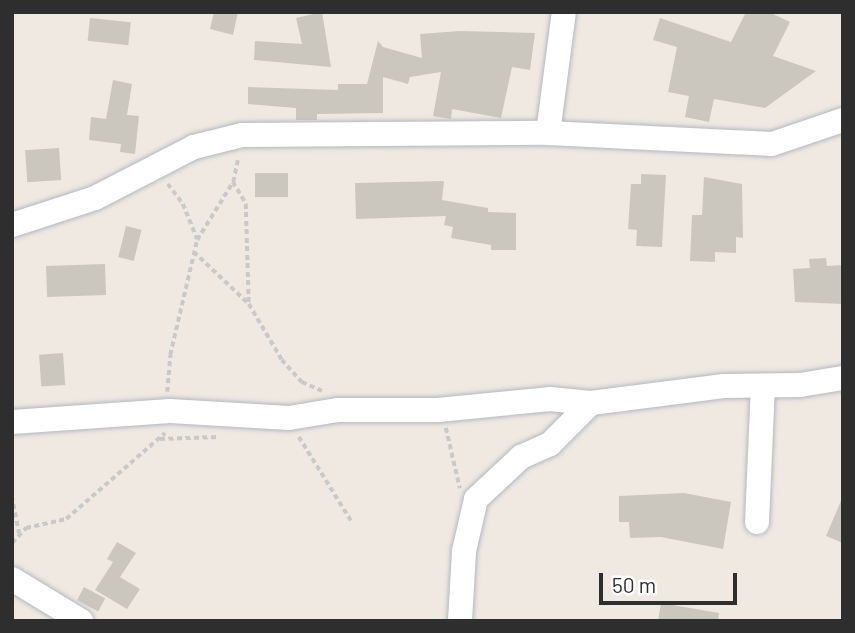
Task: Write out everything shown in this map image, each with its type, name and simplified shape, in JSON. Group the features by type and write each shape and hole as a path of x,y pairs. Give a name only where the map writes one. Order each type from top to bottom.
{"street":[{"path":"548,133 564,12"},
{"path":"12,225 96,198 157,169 194,147 242,135 548,133 772,144 842,122"},
{"path":"12,422 170,411 289,418 338,410 438,410 550,399 591,403 724,386 763,386 843,378"},
{"path":"757,522 763,386"},
{"path":"460,621 471,511 481,493 521,457 550,444 591,403"},
{"path":"12,579 80,621"}],"path":[{"path":"12,543 19,533 66,519 162,436 170,411 170,355 197,240 233,182 242,135"},
{"path":"157,169 183,204 197,240"},
{"path":"233,182 246,204 249,304"},
{"path":"194,252 249,304 282,360 302,382 325,394 338,410"},
{"path":"438,410 447,428 456,481 471,511"},
{"path":"294,431 352,522"},
{"path":"12,496 19,533"}],"building":[{"path":"214,12 238,12 233,35 210,29"},
{"path":"322,12 331,67 254,60 255,41 302,44 296,18"},
{"path":"746,12 769,12 790,22 773,56 816,71 765,108 714,99 709,122 685,117 689,96 668,92 677,47 653,40 660,18 731,42"},
{"path":"90,18 131,22 128,45 88,41"},
{"path":"459,31 535,33 530,70 512,67 501,118 452,109 451,119 433,116 441,72 410,77 408,84 383,77 383,113 317,114 317,120 296,120 296,108 248,104 248,87 338,90 338,84 367,84 378,41 383,47 422,58 420,34"},
{"path":"113,80 132,84 127,115 139,116 135,154 120,152 121,144 89,140 91,117 106,119"},
{"path":"59,148 61,180 27,182 25,150"},
{"path":"255,173 288,173 288,197 255,197"},
{"path":"641,174 666,175 662,247 636,246 637,230 628,229 631,184 641,184"},
{"path":"704,177 742,184 743,238 736,237 736,253 715,252 715,262 690,261 692,215 702,215"},
{"path":"444,181 442,200 488,208 488,212 516,213 516,250 491,250 491,245 451,238 453,227 444,225 446,216 356,219 355,183"},
{"path":"126,226 142,230 134,261 118,257"},
{"path":"826,258 827,266 843,265 843,304 795,302 793,269 810,268 809,259"},
{"path":"105,264 106,295 47,297 46,266"},
{"path":"63,353 65,385 41,387 39,355"},
{"path":"684,493 731,502 723,549 661,537 630,538 629,522 619,522 619,496"},
{"path":"843,496 843,543 826,536"},
{"path":"117,542 136,553 120,577 140,589 127,609 95,590 113,562 107,559"},
{"path":"84,587 105,598 98,612 77,600"},
{"path":"661,603 719,613 718,621 658,621"}]}
